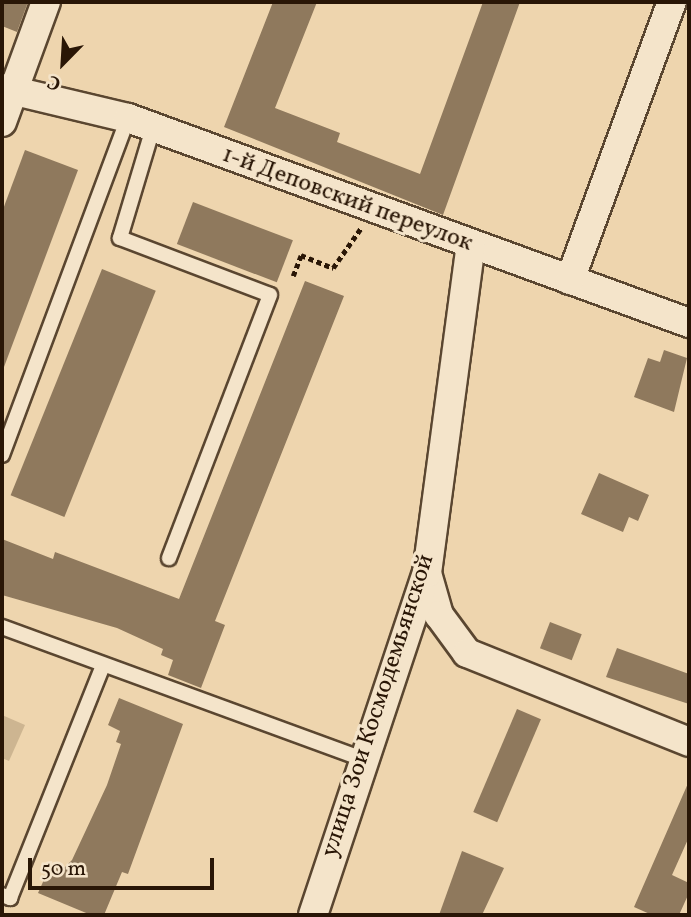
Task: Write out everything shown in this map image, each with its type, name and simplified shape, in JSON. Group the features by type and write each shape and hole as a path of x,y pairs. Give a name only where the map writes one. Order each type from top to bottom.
{"street":[{"path":"2,122 7,90 46,2"},
{"path":"570,280 672,2"},
{"name":"1-й Деповский переулок","path":"7,90 141,123 689,323"},
{"name":"улица Зои Космодемьянской","path":"313,915 427,573 471,245"},
{"path":"427,573 439,615 467,653 689,742"}],"lane":[{"path":"2,455 141,123"},
{"path":"141,123 120,238 270,295 169,558"},
{"path":"2,627 363,759"},
{"path":"2,895 9,898 103,666"}],"path":[{"path":"293,276 302,255 333,268 374,210"}],"shaded area":[{"path":"2,715 25,725 9,761 2,758"}],"building":[{"path":"2,2 28,2 17,32 2,26"},
{"path":"273,2 317,2 275,108 340,133 337,142 420,174 483,2 520,2 443,215 224,127"},
{"path":"25,150 78,170 4,367 2,212"},
{"path":"193,202 293,240 277,282 177,244"},
{"path":"102,269 156,291 64,517 11,495"},
{"path":"305,281 344,296 215,621 225,625 201,688 168,675 173,660 161,655 163,649 117,628 2,595 2,539 53,559 55,552 179,599"},
{"path":"664,350 687,358 674,412 634,397 648,358 660,362"},
{"path":"599,473 649,495 638,521 629,517 623,532 581,514"},
{"path":"550,622 582,634 572,660 540,648"},
{"path":"617,648 689,674 689,704 606,677"},
{"path":"119,698 183,724 128,874 122,872 104,915 91,915 38,893 51,864 63,869 72,860 107,785 121,744 116,742 120,731 108,725"},
{"path":"517,709 541,719 497,822 473,812"},
{"path":"689,781 689,837 672,875 689,883 689,893 679,915 652,915 634,907"},
{"path":"462,851 504,868 482,915 439,915"}]}
